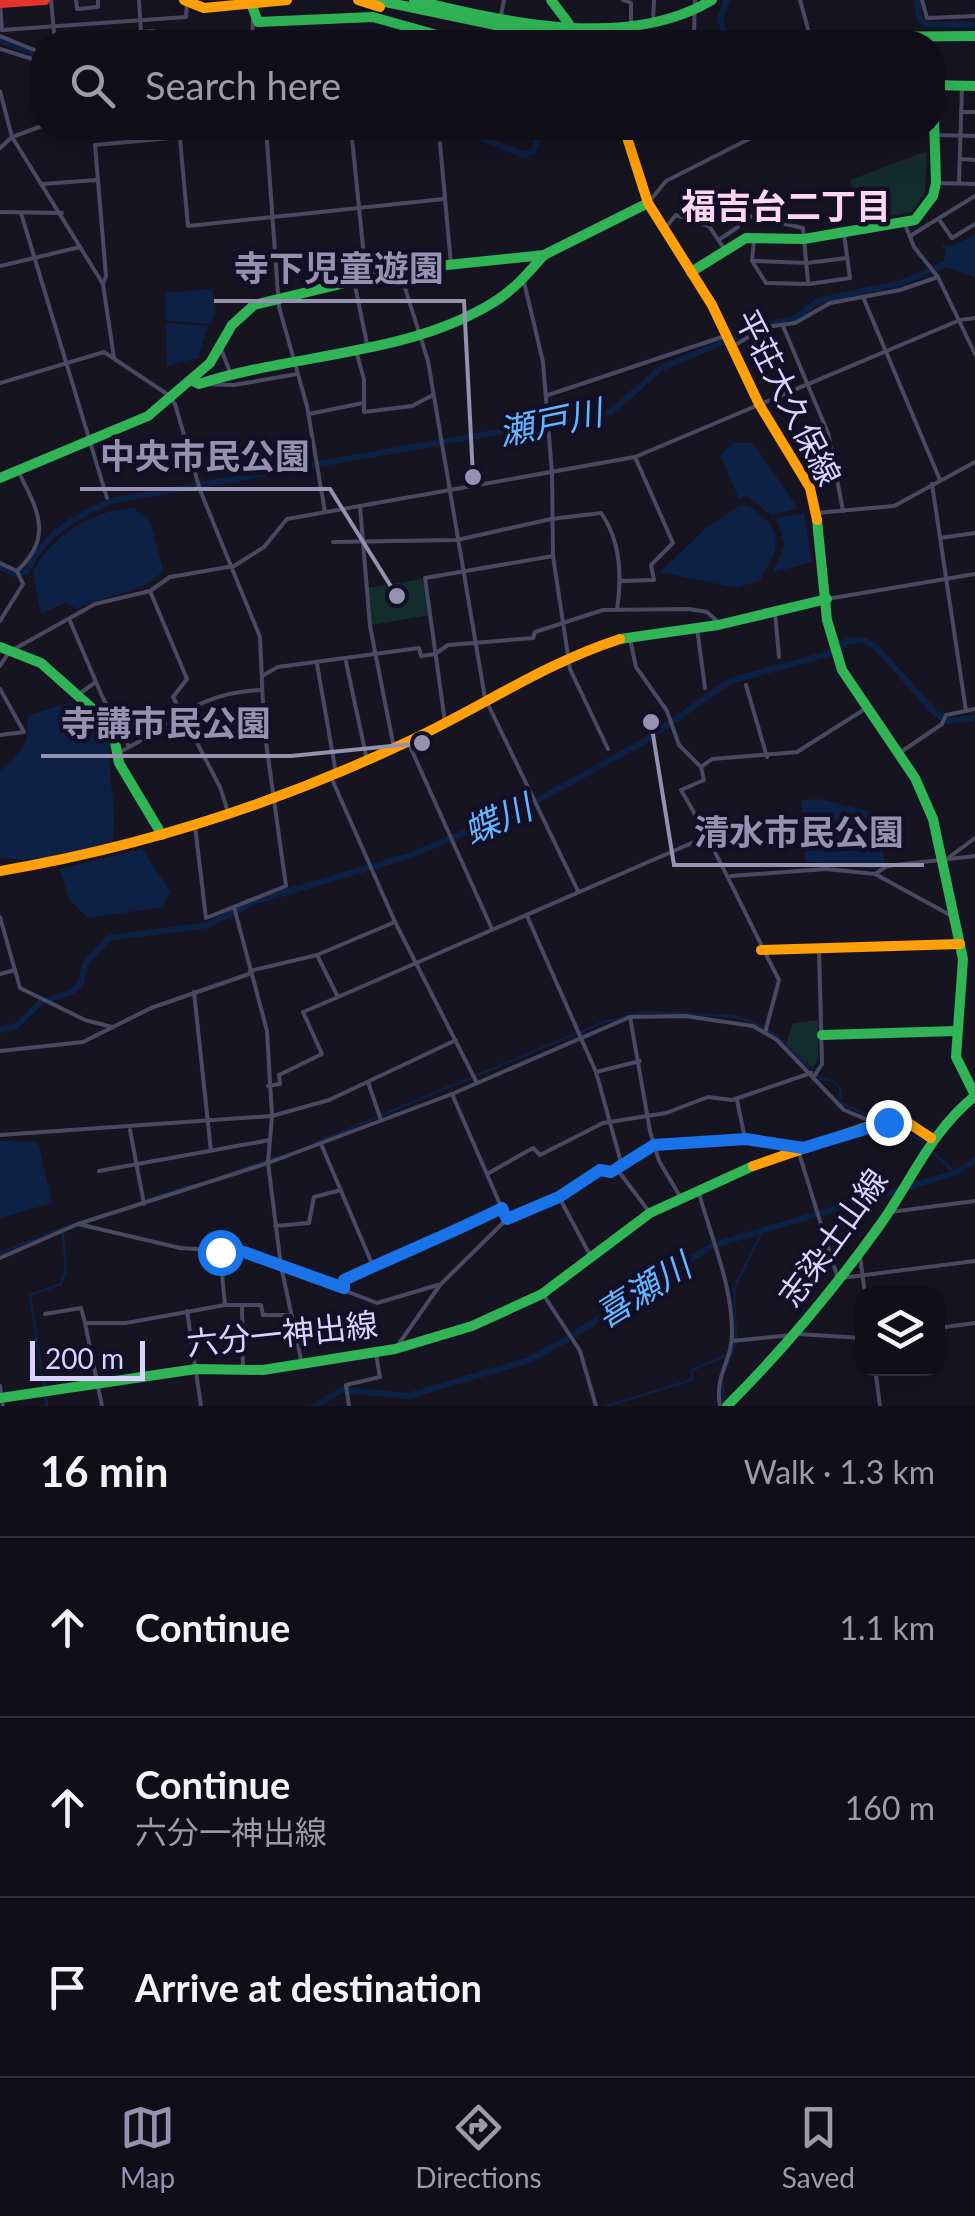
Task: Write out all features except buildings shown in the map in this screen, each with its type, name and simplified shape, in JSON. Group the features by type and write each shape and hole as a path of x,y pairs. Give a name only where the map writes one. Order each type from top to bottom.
{"main road":[{"path":"3,2 48,0"},
{"path":"185,1 204,8 253,12 286,0"},
{"path":"358,0 479,30"},
{"path":"376,0 518,30"},
{"path":"414,0 500,18 572,27 653,26 693,15 712,0"},
{"path":"551,0 572,27"},
{"path":"253,12 268,23 373,17 418,30"},
{"path":"945,39 975,39"},
{"path":"945,40 975,39"},
{"name":"平荘大久保線","path":"628,140 648,203 691,272 730,341 759,404 810,488 834,648 866,709 924,794 942,861 964,974 956,1057 975,1096"},
{"path":"691,272 722,245 754,236 804,240 908,230 926,208 936,183 935,140"},
{"path":"196,383 242,313 278,297 399,270 544,254 648,203"},
{"path":"0,478 148,416 196,383 230,372 296,368 487,307 522,280 544,254"},
{"path":"0,871 77,860 273,799 408,742 569,659 630,636 720,625 775,608 827,599"},
{"path":"5,649 41,664 95,706 112,726 116,754 162,835"},
{"path":"761,950 960,944"},
{"path":"822,1034 956,1031"},
{"name":"志染土山線","path":"723,1406 795,1334 889,1212 930,1138 953,1112 975,1096"},
{"path":"878,1123 907,1122 930,1138"},
{"name":"六分一神出線","path":"1,1397 196,1370 302,1364 395,1349 472,1326 542,1294 650,1213 801,1149 878,1123"}],"street":[{"path":"48,0 54,30"},
{"path":"76,0 77,9 98,7 98,0"},
{"path":"138,0 141,30"},
{"path":"500,18 504,0"},
{"path":"623,0 631,2 631,25"},
{"path":"653,26 654,0"},
{"path":"692,30 695,0"},
{"path":"800,0 808,28"},
{"path":"922,0 927,18 975,16"},
{"path":"1,34 54,26 186,17 185,1"},
{"path":"1,34 3,2"},
{"path":"252,30 253,12"},
{"path":"1,34 30,47"},
{"path":"0,49 30,58"},
{"path":"958,183 962,112 969,86"},
{"path":"0,91 12,137 103,284 114,358"},
{"path":"962,112 975,112"},
{"path":"0,148 12,137 30,130"},
{"path":"945,135 975,136"},
{"path":"103,284 106,276 95,145 148,140"},
{"path":"180,140 188,226 444,199"},
{"path":"267,140 278,297 308,414 325,512"},
{"path":"353,140 359,207 364,412 412,406 432,395"},
{"path":"648,203 666,181 747,140"},
{"path":"440,143 451,264"},
{"path":"960,159 975,160"},
{"path":"42,184 98,180"},
{"path":"936,183 975,184"},
{"path":"975,196 940,221 908,230 938,277 975,354"},
{"path":"0,212 62,213"},
{"path":"710,226 731,212 802,228 808,282"},
{"path":"21,213 107,498"},
{"path":"665,230 676,215 710,226 722,245 738,227 740,213"},
{"path":"940,221 952,238 975,224"},
{"path":"754,236 754,261 766,282 808,282 850,278 844,234"},
{"path":"0,266 80,247"},
{"path":"754,261 807,263 847,258"},
{"path":"399,270 418,330 432,395 465,574 474,646 488,702 578,891"},
{"path":"546,396 783,326 830,303 938,277"},
{"path":"522,280 540,340 550,428 552,556 569,659 573,679 608,749"},
{"path":"863,297 940,480"},
{"path":"0,666 5,649 70,621 95,604 150,591 170,577 234,566 264,547 282,522 635,458 960,320 975,318"},
{"path":"783,326 833,448 843,510"},
{"path":"220,348 230,372"},
{"path":"0,383 104,352 172,398 200,490 260,637 273,799 286,886 206,918 195,826"},
{"path":"196,383 234,385 296,368"},
{"path":"308,414 363,404"},
{"path":"621,581 654,580 651,566 673,544 635,458"},
{"path":"816,513 894,506 975,462"},
{"path":"16,571 41,540 40,525 17,470"},
{"path":"932,484 966,711"},
{"path":"360,506 375,653 394,748"},
{"path":"333,542 364,538 457,540 551,518 604,515 621,581 617,610"},
{"path":"940,538 975,533"},
{"path":"445,723 425,578 552,556"},
{"path":"0,563 16,571 22,589 0,621"},
{"path":"827,599 975,574"},
{"path":"150,591 187,680 173,693 179,712 220,787 229,815"},
{"path":"775,608 780,657"},
{"path":"262,676 278,667 375,653 420,648 421,656 435,654 448,645 522,641 533,638 535,632 564,626 582,616 617,610 690,609 707,612 720,625"},
{"path":"70,621 130,748"},
{"path":"697,628 705,688"},
{"path":"630,636 646,686 667,711 679,745 701,767 704,780 681,790 731,876 761,950 780,984 765,1032"},
{"path":"346,660 367,760"},
{"path":"317,664 333,774 394,922 477,1084"},
{"path":"76,695 96,682"},
{"path":"746,685 767,758"},
{"path":"0,689 24,732 0,735"},
{"path":"116,754 179,712 228,694 262,690"},
{"path":"701,767 712,760 767,758 797,752 866,709"},
{"path":"898,754 942,724 946,714 975,709"},
{"path":"408,742 492,930"},
{"path":"268,1086 280,1084 279,1075 322,1054 303,1012 708,836"},
{"path":"942,861 975,838"},
{"path":"876,874 887,866 975,856"},
{"path":"731,876 826,869 876,874 954,916"},
{"path":"234,906 267,1031 272,1116 268,1164 280,1266 302,1364"},
{"path":"527,916 596,1072 620,1167 650,1213"},
{"path":"0,917 20,988 112,1027"},
{"path":"0,1051 60,1046 194,990 317,955 394,922"},
{"path":"487,1174 533,1148 540,1154 610,1122 650,1116 708,1097 736,1098 813,1074 822,1064 819,947"},
{"path":"317,955 338,997"},
{"path":"0,974 15,970"},
{"path":"194,990 211,1151"},
{"path":"630,1017 654,1145 682,1199"},
{"path":"0,1258 78,1224 268,1164 452,1094 630,1017 735,1020 765,1032 813,1074 844,1110 878,1123"},
{"path":"0,1135 272,1116 318,1104 456,1040"},
{"path":"596,1072 641,1061"},
{"path":"368,1082 381,1121"},
{"path":"452,1094 507,1219"},
{"path":"736,1098 745,1139"},
{"path":"130,1128 144,1204"},
{"path":"395,1349 440,1284 507,1219 559,1197 600,1170 620,1167 654,1145 745,1139 801,1149 838,1279 975,1261"},
{"path":"100,1170 270,1140"},
{"path":"321,1144 373,1266"},
{"path":"276,1226 309,1224 314,1197 341,1190"},
{"path":"698,1190 730,1306 735,1341 716,1382 723,1406"},
{"path":"559,1197 592,1258"},
{"path":"889,1212 975,1201"},
{"path":"344,1288 344,1280 448,1237 502,1208"},
{"path":"78,1224 180,1248 244,1252 377,1303 440,1284"},
{"path":"860,1251 864,1286"},
{"path":"220,1252 225,1304"},
{"path":"542,1294 574,1341 596,1406"},
{"path":"85,1323 126,1323 225,1304 261,1304 263,1315 291,1315"},
{"path":"242,1305 243,1370"},
{"path":"45,1314 81,1308 102,1406"},
{"path":"187,1310 201,1406"},
{"path":"945,1327 975,1323"},
{"path":"735,1341 795,1334 855,1338"},
{"path":"349,1406 346,1385 380,1377 375,1352"},
{"path":"876,1376 880,1406"}],"green space":[{"path":"927,151 925,192 912,212 864,221 850,180"},
{"path":"422,579 430,615 372,625 368,588"},
{"path":"818,1020 818,1059 813,1068 786,1044 793,1023"}],"water":[{"path":"975,234 975,277 943,266 946,251 941,245 953,246"},
{"path":"212,289 216,310 211,324 165,320 165,293"},
{"path":"166,323 208,326 198,358 167,366"},
{"path":"733,443 751,443 757,449 798,508 772,516 747,496 739,499 720,455"},
{"path":"739,506 752,509 768,522 776,538 760,580 737,588 660,572 705,529"},
{"path":"133,508 150,521 163,569 157,577 78,609 65,603 41,614 33,573 50,548 74,527 103,514"},
{"path":"804,513 812,562 772,573 785,545 776,518"},
{"path":"67,703 84,705 110,732 112,844 37,861 0,858 0,771 23,747 27,716"},
{"path":"819,799 875,813 885,863 874,869 805,861 801,800"},
{"path":"142,849 170,891 163,907 88,918 69,900 60,869"},
{"path":"0,1141 38,1142 52,1203 0,1218"}],"waterway":[{"path":"724,30 720,18 727,0"},
{"path":"917,0 919,18 926,24 975,25"},
{"path":"0,40 30,52"},
{"path":"486,140 524,155 533,152 537,140"},
{"name":"瀬戸川","path":"0,567 15,574 27,571 52,536 116,500 611,412 661,368 764,325 792,320 818,301 901,283 950,262"},
{"name":"蝶川","path":"0,1030 16,1026 41,1002 72,992 81,983 85,964 109,938 208,925 256,901 412,855 540,799 643,742 730,681 828,654 848,641 864,640 877,648 935,713 948,721 975,718"},
{"path":"313,1144 604,1022 645,1012 731,1016 750,1021 773,1033 821,1079 835,1082 842,1103 866,1115 887,1119"},
{"path":"897,1127 924,1142"},
{"path":"931,1150 955,1173"},
{"path":"233,1172 277,1157"},
{"name":"喜瀬川","path":"314,1406 342,1390 408,1396 529,1360 711,1246 955,1173 975,1160"},
{"path":"138,1203 192,1185"},
{"path":"0,1253 73,1224"},
{"path":"726,1369 736,1342 734,1289 763,1230"},
{"path":"44,1386 30,1295 61,1284 66,1268 63,1234"},
{"path":"606,1406 692,1380 692,1370 727,1355"},
{"path":"722,1382 724,1403"},
{"path":"45,1394 47,1406"}],"traffic: fast":[{"path":"376,0 518,30"},
{"path":"414,0 526,23 605,28 643,25 679,16 712,0"},
{"path":"551,0 569,24"},
{"path":"252,6 258,22 373,17 419,30"},
{"path":"945,36 975,36"},
{"path":"945,85 975,86"},
{"path":"691,272 746,238 804,239 915,220 933,196 935,140"},
{"path":"0,478 148,416 210,363 232,325 254,305 399,270 544,255 648,203"},
{"path":"193,381 199,384 425,333 461,320 501,297 544,255"},
{"path":"817,520 827,620 842,670 915,778 933,819 963,959 956,1057 975,1095"},
{"path":"620,639 718,625 827,599"},
{"path":"0,647 41,663 112,726 119,763 162,835"},
{"path":"822,1035 956,1031"},
{"path":"727,1406 826,1296 880,1225 934,1140 975,1096"},
{"path":"0,1398 196,1369 263,1370 395,1349 472,1326 542,1294 650,1213 753,1166"}],"traffic: slow":[{"path":"184,0 204,8 287,0"},
{"path":"358,0 380,7"},
{"path":"628,140 648,203 712,305 759,404 810,488 817,520"},
{"path":"0,871 157,836 258,804 407,742 538,673 620,639"},
{"path":"761,950 960,944"},
{"path":"753,1166 878,1123 907,1122 931,1138"}],"traffic: jam":[{"path":"0,3 45,0"}],"place":[{"name":"寺下児童遊園","path":"473,477"},
{"name":"中央市民公園","path":"397,596"},
{"name":"清水市民公園","path":"651,722"},
{"name":"寺講市民公園","path":"422,743"}],"district":[{"name":"福吉台二丁目","path":"786,205"}],"route":[{"path":"220,1252 244,1252 344,1288 344,1280 373,1266 448,1237 502,1208 507,1219 559,1197 600,1170 611,1172 654,1145 746,1139 803,1148 888,1122"}]}
